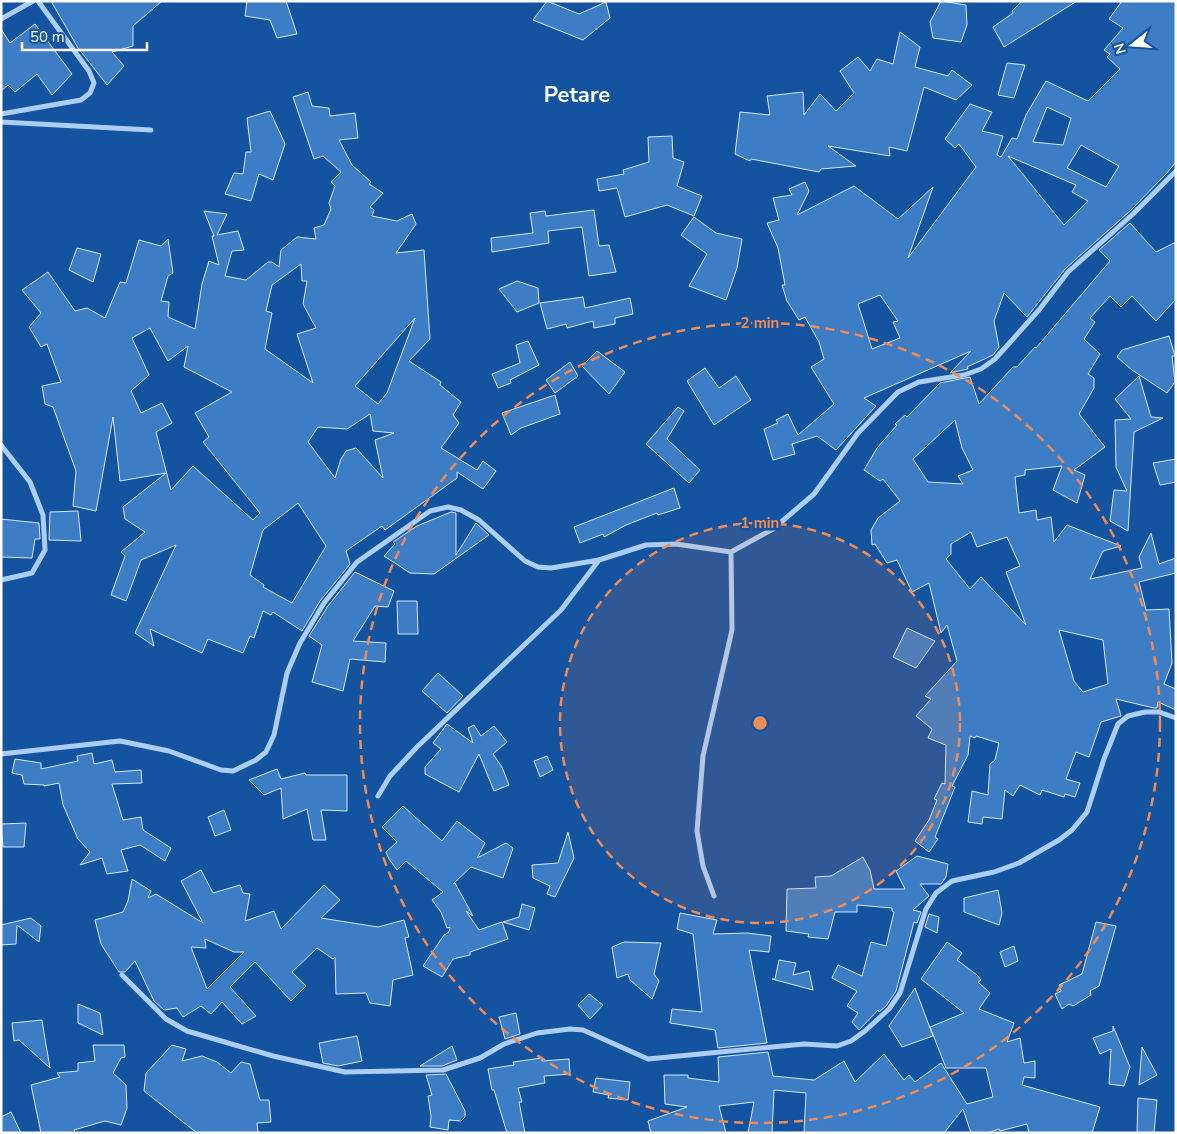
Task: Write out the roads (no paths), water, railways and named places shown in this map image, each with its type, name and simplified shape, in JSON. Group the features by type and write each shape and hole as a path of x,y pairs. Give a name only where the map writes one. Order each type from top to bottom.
{"street":[{"path":"1,19 33,1"},
{"path":"1,114 81,100 90,93 94,82 89,71 38,1"},
{"path":"1,122 151,130"},
{"path":"1,754 120,742 169,751 221,770 232,771 256,760 266,752 274,734 287,673 300,643 324,603 356,562 430,511 448,507 461,510 479,520 525,561 538,567 551,568 599,560 646,545 676,544 731,552 773,529 814,494 858,433 898,392 919,382 964,375 981,369 995,359 1011,339 1040,310 1068,272 1176,171"},
{"path":"1,445 30,482 43,515 45,550 32,573 1,580"},
{"path":"714,896 703,866 696,831 704,756 732,630 731,552"},
{"path":"378,796 390,776 417,746 560,610 599,560"},
{"path":"122,975 166,1019 187,1031 273,1056 346,1072 443,1070 480,1058 504,1044 537,1033 570,1029 583,1030 648,1059 804,1044 837,1046 865,1031 889,1009 900,993 926,909 936,893 952,881 994,872 1019,863 1059,840 1072,830 1088,812 1104,759 1118,724 1128,716 1145,712 1159,712 1176,718"}],"district":[{"name":"Petare","path":"577,95"}]}
